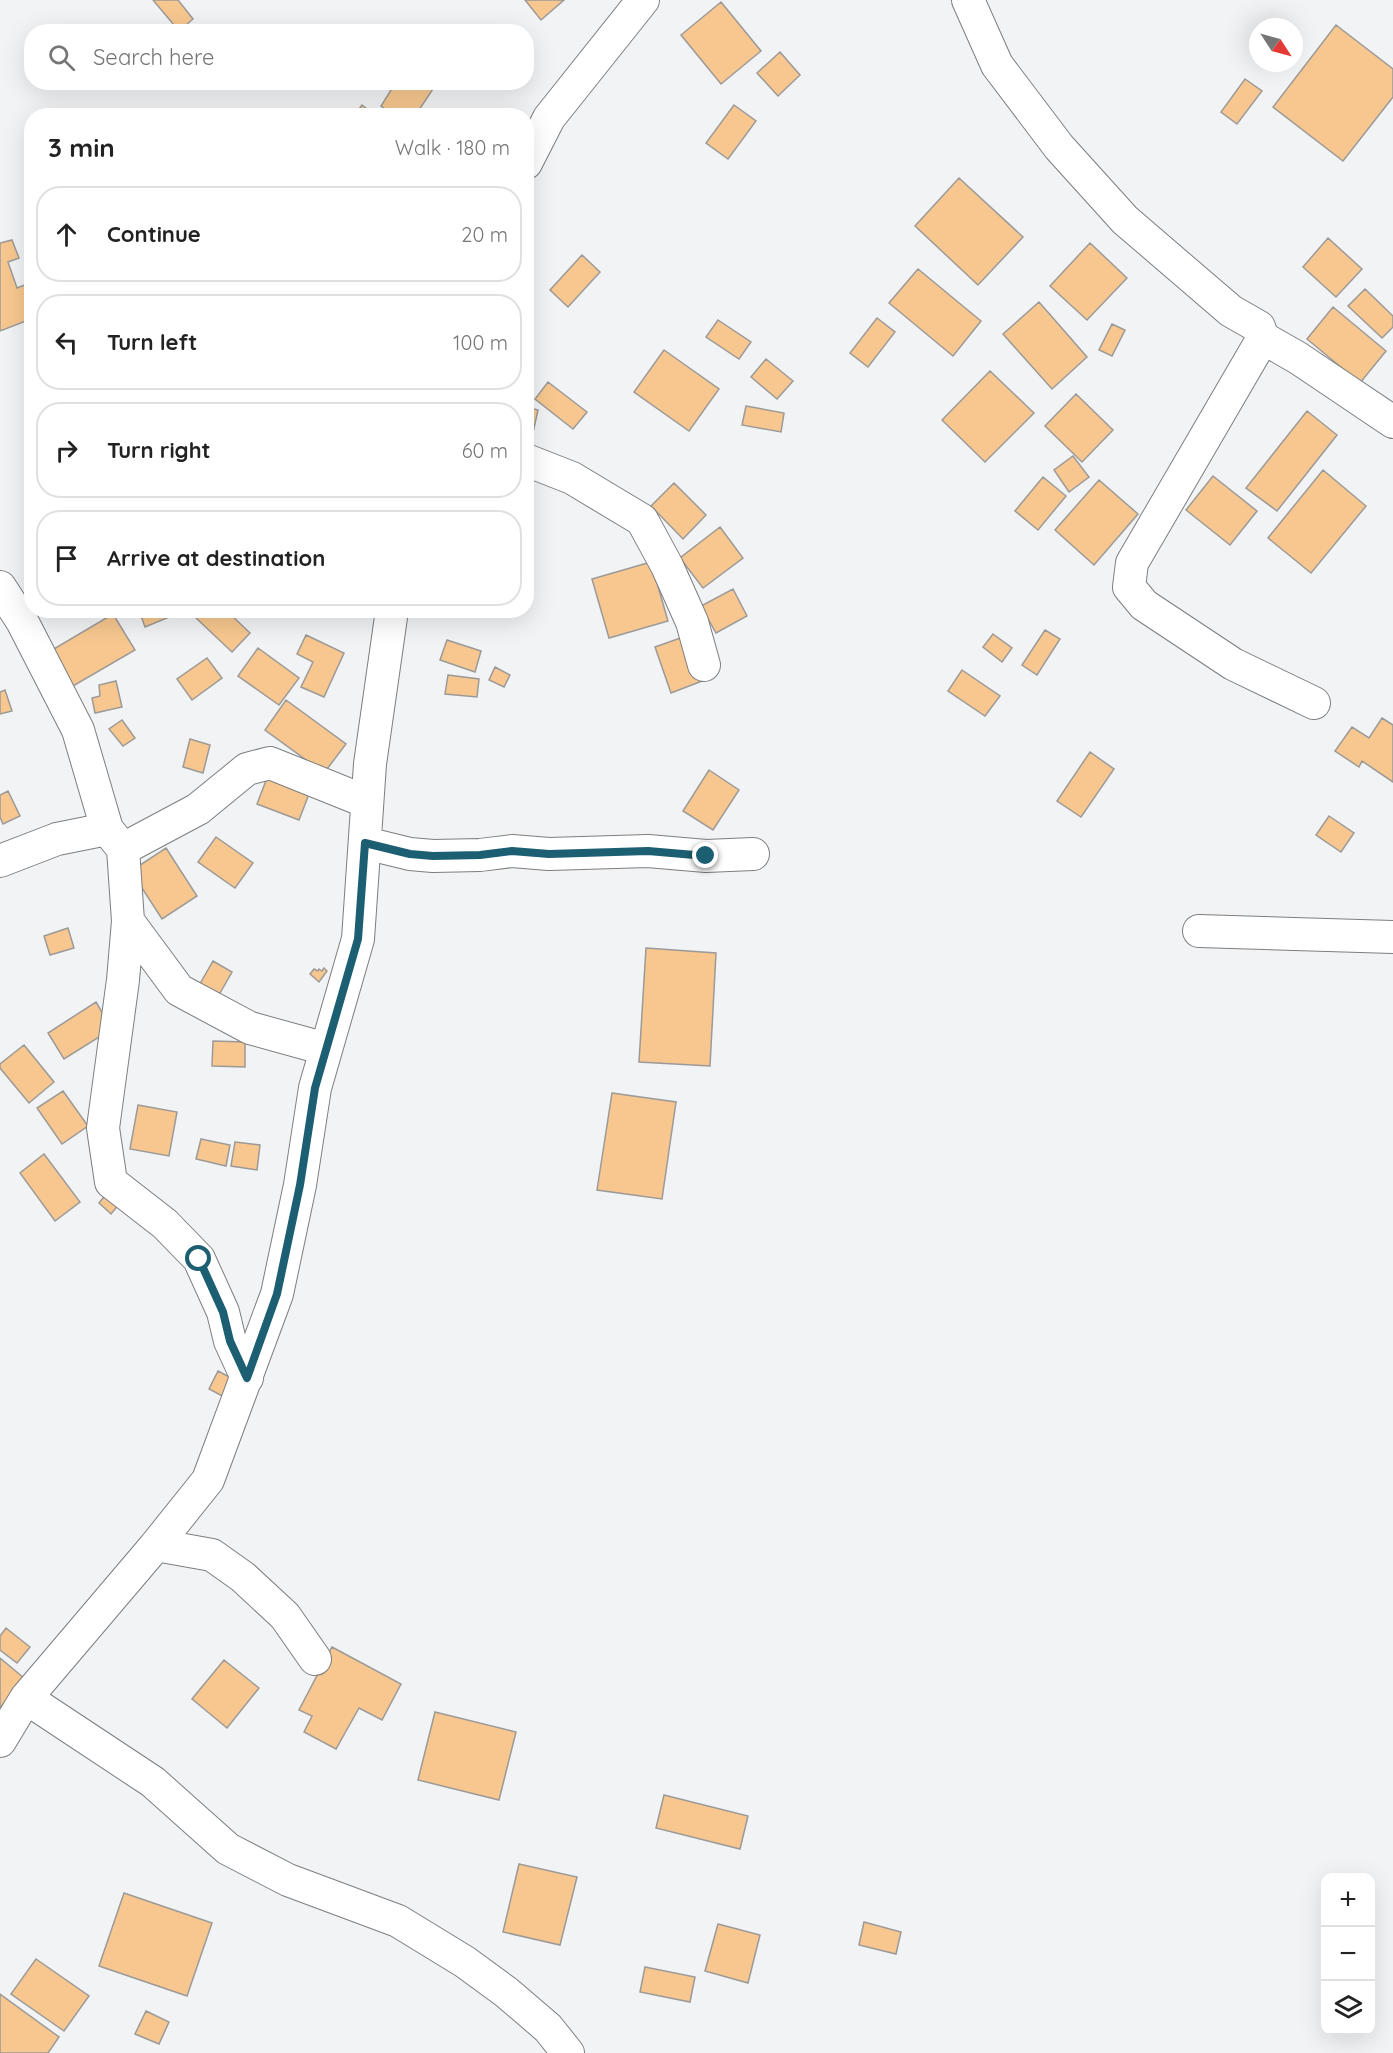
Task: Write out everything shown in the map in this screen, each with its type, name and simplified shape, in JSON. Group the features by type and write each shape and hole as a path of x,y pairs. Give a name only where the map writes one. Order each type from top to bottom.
{"street":[{"path":"534,148 549,118 643,0"},
{"path":"968,0 997,65 1059,147 1125,220 1231,311 1259,327 1263,338 1298,357 1393,422"},
{"path":"1263,338 1132,563 1129,587 1144,605 1233,664 1314,703"},
{"path":"534,463 572,478 642,520 668,566 692,622 704,665"},
{"path":"0,586 22,621 78,730 115,839 129,921 103,1128 111,1182 165,1224 199,1259 223,1312 230,1341 247,1378"},
{"path":"0,1741 26,1698 208,1480 277,1294 300,1185 315,1088 358,939 370,764 391,618"},
{"path":"0,861 57,839 115,839 151,836 198,809 247,769 270,763 367,802"},
{"path":"365,843 410,854 433,856 480,855 512,851 549,854 648,851 706,856 753,854"},
{"path":"129,921 179,990 250,1028 326,1048"},
{"path":"1199,931 1393,937"},
{"path":"156,1545 212,1555 243,1577 285,1616 315,1659"},
{"path":"26,1698 153,1782 228,1849 288,1880 398,1921 465,1962 506,1992 548,2028 568,2053"}],"building":[{"path":"153,0 178,0 193,19 187,24 173,24"},
{"path":"525,0 564,0 541,20"},
{"path":"721,2 761,51 721,84 681,35"},
{"path":"1336,25 1393,69 1393,97 1343,161 1273,107 1300,72 1303,72 1303,68"},
{"path":"780,52 800,75 778,96 757,73"},
{"path":"1245,79 1262,91 1237,124 1221,112"},
{"path":"391,90 432,90 420,108 384,108 381,106"},
{"path":"734,105 756,121 728,159 706,143"},
{"path":"959,178 1023,237 978,285 915,226"},
{"path":"1328,238 1362,269 1336,297 1303,267"},
{"path":"12,240 19,258 8,262 17,288 24,285 24,322 0,331 0,243"},
{"path":"1090,243 1127,278 1087,320 1050,286"},
{"path":"582,255 600,272 568,307 550,290"},
{"path":"918,269 981,321 953,356 889,303"},
{"path":"1365,289 1393,316 1393,327 1382,338 1348,306"},
{"path":"1039,302 1087,357 1052,389 1003,334"},
{"path":"1333,307 1386,351 1360,383 1307,339"},
{"path":"877,318 895,332 868,367 850,353"},
{"path":"718,320 751,342 739,359 706,337"},
{"path":"1112,324 1125,330 1112,356 1099,350"},
{"path":"664,350 719,389 689,431 634,392"},
{"path":"766,359 793,381 777,399 751,377"},
{"path":"990,371 1034,413 985,462 942,420"},
{"path":"548,382 587,412 573,429 535,399"},
{"path":"1076,394 1113,430 1082,462 1045,426"},
{"path":"746,406 784,413 781,432 742,425"},
{"path":"534,409 538,410 534,428"},
{"path":"1307,411 1337,435 1277,511 1246,488"},
{"path":"1073,456 1089,477 1069,492 1054,470"},
{"path":"1323,470 1366,506 1311,573 1268,538"},
{"path":"1213,476 1257,511 1230,545 1186,510"},
{"path":"1043,477 1066,496 1038,530 1015,511"},
{"path":"1099,480 1138,514 1094,565 1055,530"},
{"path":"674,483 706,515 683,539 651,506"},
{"path":"720,527 743,558 703,588 680,558"},
{"path":"651,562 668,621 609,638 592,579"},
{"path":"733,589 747,616 716,633 701,606"},
{"path":"106,618 115,618 135,650 73,686 52,650"},
{"path":"142,618 167,618 145,627"},
{"path":"196,618 234,618 250,633 232,652"},
{"path":"1045,630 1060,639 1037,675 1022,665"},
{"path":"993,634 1012,648 1002,662 983,647"},
{"path":"306,635 344,653 324,697 301,687 313,662 297,654"},
{"path":"686,636 702,681 671,693 655,647"},
{"path":"447,640 481,651 475,672 440,660"},
{"path":"258,648 299,678 279,705 238,676"},
{"path":"207,658 222,678 192,700 177,679"},
{"path":"495,667 510,675 504,687 489,680"},
{"path":"962,670 1000,696 985,716 948,691"},
{"path":"448,675 479,679 477,697 445,694"},
{"path":"116,681 122,707 95,713 92,698 100,696 99,685"},
{"path":"5,690 12,711 0,714 0,692"},
{"path":"286,700 346,744 324,773 265,730"},
{"path":"1382,718 1393,725 1393,782 1362,761 1359,767 1335,751 1352,727 1369,738"},
{"path":"122,720 135,738 123,746 109,729"},
{"path":"190,739 210,745 203,773 183,767"},
{"path":"1090,752 1114,769 1081,817 1057,801"},
{"path":"709,770 739,790 713,830 683,811"},
{"path":"267,778 309,794 299,820 257,804"},
{"path":"8,791 20,816 3,824 0,817 0,795"},
{"path":"1329,816 1354,833 1341,852 1316,835"},
{"path":"216,837 253,863 235,888 198,862"},
{"path":"166,848 197,896 162,919 131,871"},
{"path":"68,928 74,948 50,955 44,936"},
{"path":"646,948 716,953 710,1066 639,1062"},
{"path":"213,961 232,972 216,1000 197,989"},
{"path":"324,968 327,971 319,982 310,974 314,969 322,971"},
{"path":"96,1002 112,1029 64,1059 48,1033"},
{"path":"213,1041 245,1042 245,1067 212,1066"},
{"path":"24,1045 54,1082 29,1103 0,1068 0,1064"},
{"path":"63,1091 88,1126 62,1144 37,1108"},
{"path":"612,1093 676,1102 662,1199 597,1190"},
{"path":"138,1105 177,1112 169,1156 130,1149"},
{"path":"201,1139 230,1145 226,1166 196,1159"},
{"path":"235,1142 260,1145 257,1170 231,1166"},
{"path":"44,1154 80,1202 55,1221 20,1173"},
{"path":"112,1187 124,1198 111,1214 99,1203"},
{"path":"218,1371 235,1380 226,1398 209,1389"},
{"path":"6,1628 30,1647 17,1663 0,1650 0,1636"},
{"path":"332,1647 401,1684 382,1720 359,1708 336,1749 304,1732 312,1716 299,1710"},
{"path":"0,1658 24,1678 0,1708"},
{"path":"224,1660 259,1688 227,1728 192,1699"},
{"path":"435,1712 516,1732 499,1800 418,1780"},
{"path":"664,1795 748,1816 740,1849 656,1828"},
{"path":"519,1864 577,1877 560,1945 503,1932"},
{"path":"124,1893 212,1923 187,1996 99,1966"},
{"path":"864,1922 901,1932 896,1954 859,1945"},
{"path":"718,1924 760,1935 748,1983 705,1971"},
{"path":"36,1959 89,1996 64,2031 11,1994"},
{"path":"645,1967 695,1977 690,2002 640,1992"},
{"path":"0,1994 59,2037 48,2053 0,2053"},
{"path":"146,2011 169,2022 159,2044 135,2034"}],"route":[{"path":"199,1259 223,1312 230,1341 247,1378 277,1294 300,1185 315,1088 358,939 365,843 410,854 433,856 480,855 512,851 549,854 648,851 706,856"}]}
